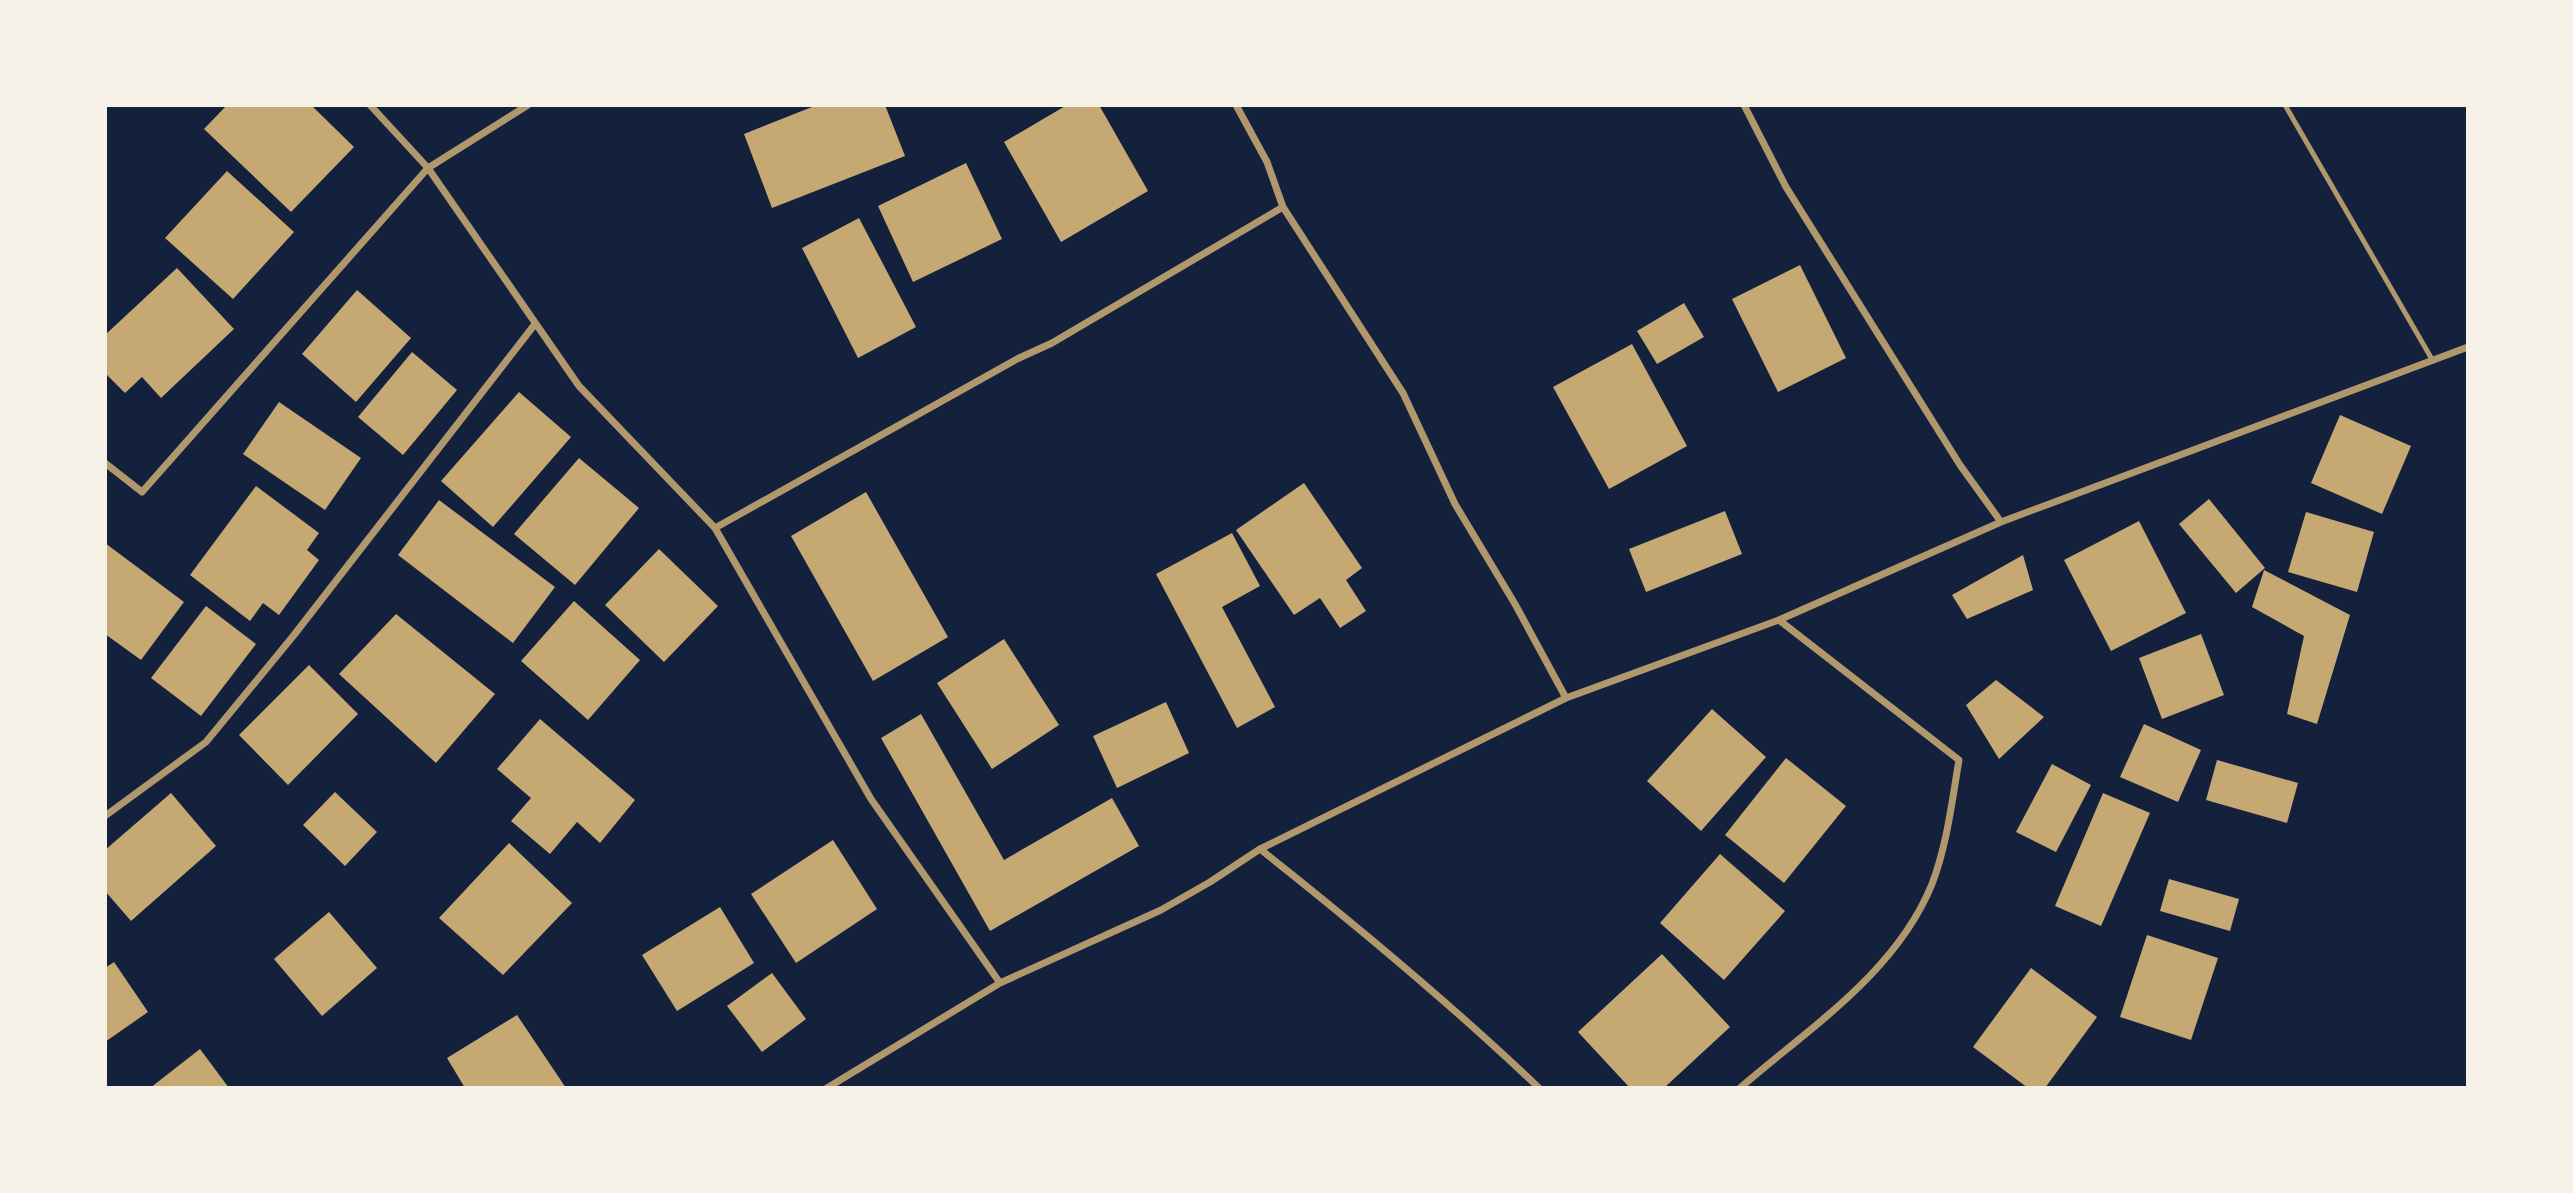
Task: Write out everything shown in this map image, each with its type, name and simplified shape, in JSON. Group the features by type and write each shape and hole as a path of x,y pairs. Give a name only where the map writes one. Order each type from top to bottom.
{"street":[{"path":"370,105 428,168 579,386 715,528 871,799 1000,983"},
{"path":"105,463 142,492 428,168 528,105"},
{"path":"1236,105 1267,162 1283,207 1403,393 1455,504 1515,604 1566,698"},
{"path":"1744,105 1786,187 1960,465 2001,522"},
{"path":"715,528 1017,359 1052,343 1283,207"},
{"path":"105,816 206,742 294,635 536,324"},
{"path":"827,1088 1000,983 1161,910 1210,882 1259,849 1566,698 1779,620 2001,522 2468,348"},
{"path":"1740,1088 1853,991 1898,945 1931,885 1948,826 1959,760 1779,620"},
{"path":"1259,849 1347,917 1464,1017 1539,1088"}],"lane":[{"path":"2285,105 2433,360"}],"building":[{"path":"227,105 311,105 354,147 291,212 204,129"},
{"path":"817,105 885,105 905,156 772,208 744,134"},
{"path":"1067,105 1099,105 1148,191 1061,242 1004,142"},
{"path":"966,163 1002,239 913,282 878,206"},
{"path":"227,171 294,232 233,299 165,238"},
{"path":"859,218 916,327 858,358 802,248"},
{"path":"1800,265 1846,358 1778,392 1732,299"},
{"path":"177,268 234,329 161,398 142,377 125,393 105,373 105,335"},
{"path":"357,290 411,338 356,402 302,354"},
{"path":"1684,303 1704,337 1657,364 1637,331"},
{"path":"1632,344 1687,446 1609,489 1553,387"},
{"path":"412,352 457,390 403,455 358,417"},
{"path":"519,392 571,437 493,527 441,481"},
{"path":"279,402 361,458 325,510 243,454"},
{"path":"2340,415 2411,446 2382,514 2311,483"},
{"path":"579,458 639,508 575,585 514,534"},
{"path":"1304,483 1362,568 1346,580 1366,611 1340,628 1320,598 1294,615 1236,530"},
{"path":"256,486 319,533 307,550 319,560 279,615 263,603 250,621 190,575"},
{"path":"866,492 948,637 873,681 791,536"},
{"path":"2209,499 2265,568 2236,593 2179,524"},
{"path":"439,500 555,587 513,643 398,555"},
{"path":"1725,511 1742,554 1646,592 1629,549"},
{"path":"2306,512 2374,532 2357,592 2288,572"},
{"path":"2139,521 2186,613 2111,651 2064,560"},
{"path":"1232,533 1260,586 1222,607 1275,707 1237,728 1156,574"},
{"path":"105,543 184,602 141,660 105,634"},
{"path":"659,549 718,606 664,662 605,605"},
{"path":"2023,555 2033,590 1967,619 1952,595"},
{"path":"2264,570 2350,615 2317,724 2287,714 2304,636 2252,607"},
{"path":"574,601 640,660 588,720 521,661"},
{"path":"206,606 256,644 201,716 151,678"},
{"path":"396,614 495,694 436,763 339,674"},
{"path":"2201,634 2224,695 2162,719 2139,658"},
{"path":"1004,639 1059,725 992,769 937,683"},
{"path":"309,665 358,714 288,785 239,735"},
{"path":"1996,680 2044,717 1999,759 1966,705"},
{"path":"1166,702 1189,753 1117,788 1093,736"},
{"path":"1712,709 1766,757 1701,831 1647,781"},
{"path":"921,714 1004,860 1112,798 1139,846 990,931 881,738"},
{"path":"540,719 635,800 600,843 577,822 550,854 511,821 531,798 497,769"},
{"path":"2144,724 2201,750 2178,802 2120,777"},
{"path":"1786,758 1846,806 1784,883 1725,835"},
{"path":"2217,760 2298,783 2287,823 2206,800"},
{"path":"2052,764 2091,785 2056,852 2016,832"},
{"path":"335,792 377,832 345,866 303,825"},
{"path":"171,793 216,846 131,921 105,891 105,850"},
{"path":"2103,793 2150,813 2101,926 2055,906"},
{"path":"833,840 877,909 796,963 751,894"},
{"path":"509,843 572,903 503,975 439,918"},
{"path":"1720,854 1785,911 1724,980 1660,923"},
{"path":"2169,879 2239,899 2230,931 2160,911"},
{"path":"720,907 754,963 677,1011 642,955"},
{"path":"329,912 377,968 322,1016 274,959"},
{"path":"2147,935 2218,958 2191,1040 2120,1017"},
{"path":"1662,954 1730,1027 1664,1088 1630,1088 1578,1032"},
{"path":"114,962 148,1012 105,1042 105,968"},
{"path":"2031,968 2097,1017 2045,1088 2028,1088 1973,1047"},
{"path":"772,973 806,1019 762,1052 727,1006"},
{"path":"517,1015 566,1088 465,1088 447,1058"},
{"path":"200,1049 229,1088 150,1088"}]}
